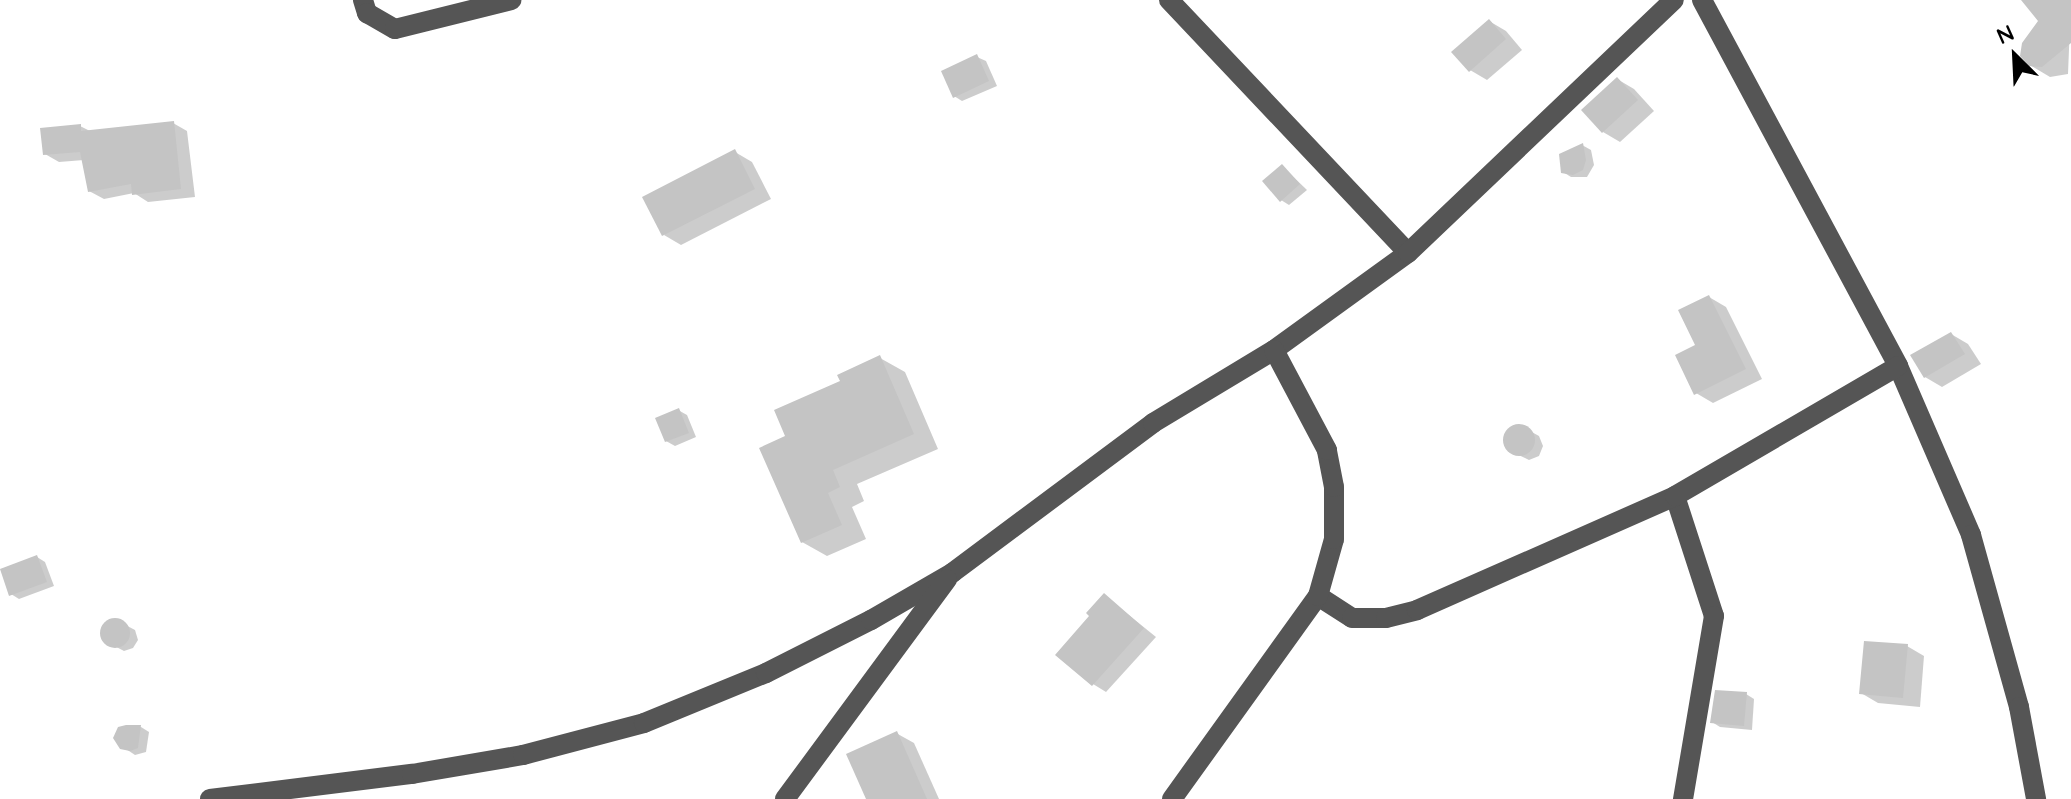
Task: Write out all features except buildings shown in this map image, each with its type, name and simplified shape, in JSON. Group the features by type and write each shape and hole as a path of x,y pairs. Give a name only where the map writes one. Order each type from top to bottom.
{"street":[{"path":"363,0 367,13 395,29 511,0"},
{"path":"1169,0 1408,253"},
{"path":"210,799 412,774 523,755 644,723 766,673 952,573 1153,423 1274,350 1408,253 1674,0"},
{"path":"1702,0 1898,366 1971,535 2019,707 2036,799"},
{"path":"1172,799 1318,596 1334,539 1334,487 1327,450 1274,350"},
{"path":"1318,596 1352,618 1386,618 1417,610 1675,496 1898,366"},
{"path":"1675,496 1714,616 1683,799"},
{"path":"785,799 952,573"}]}
